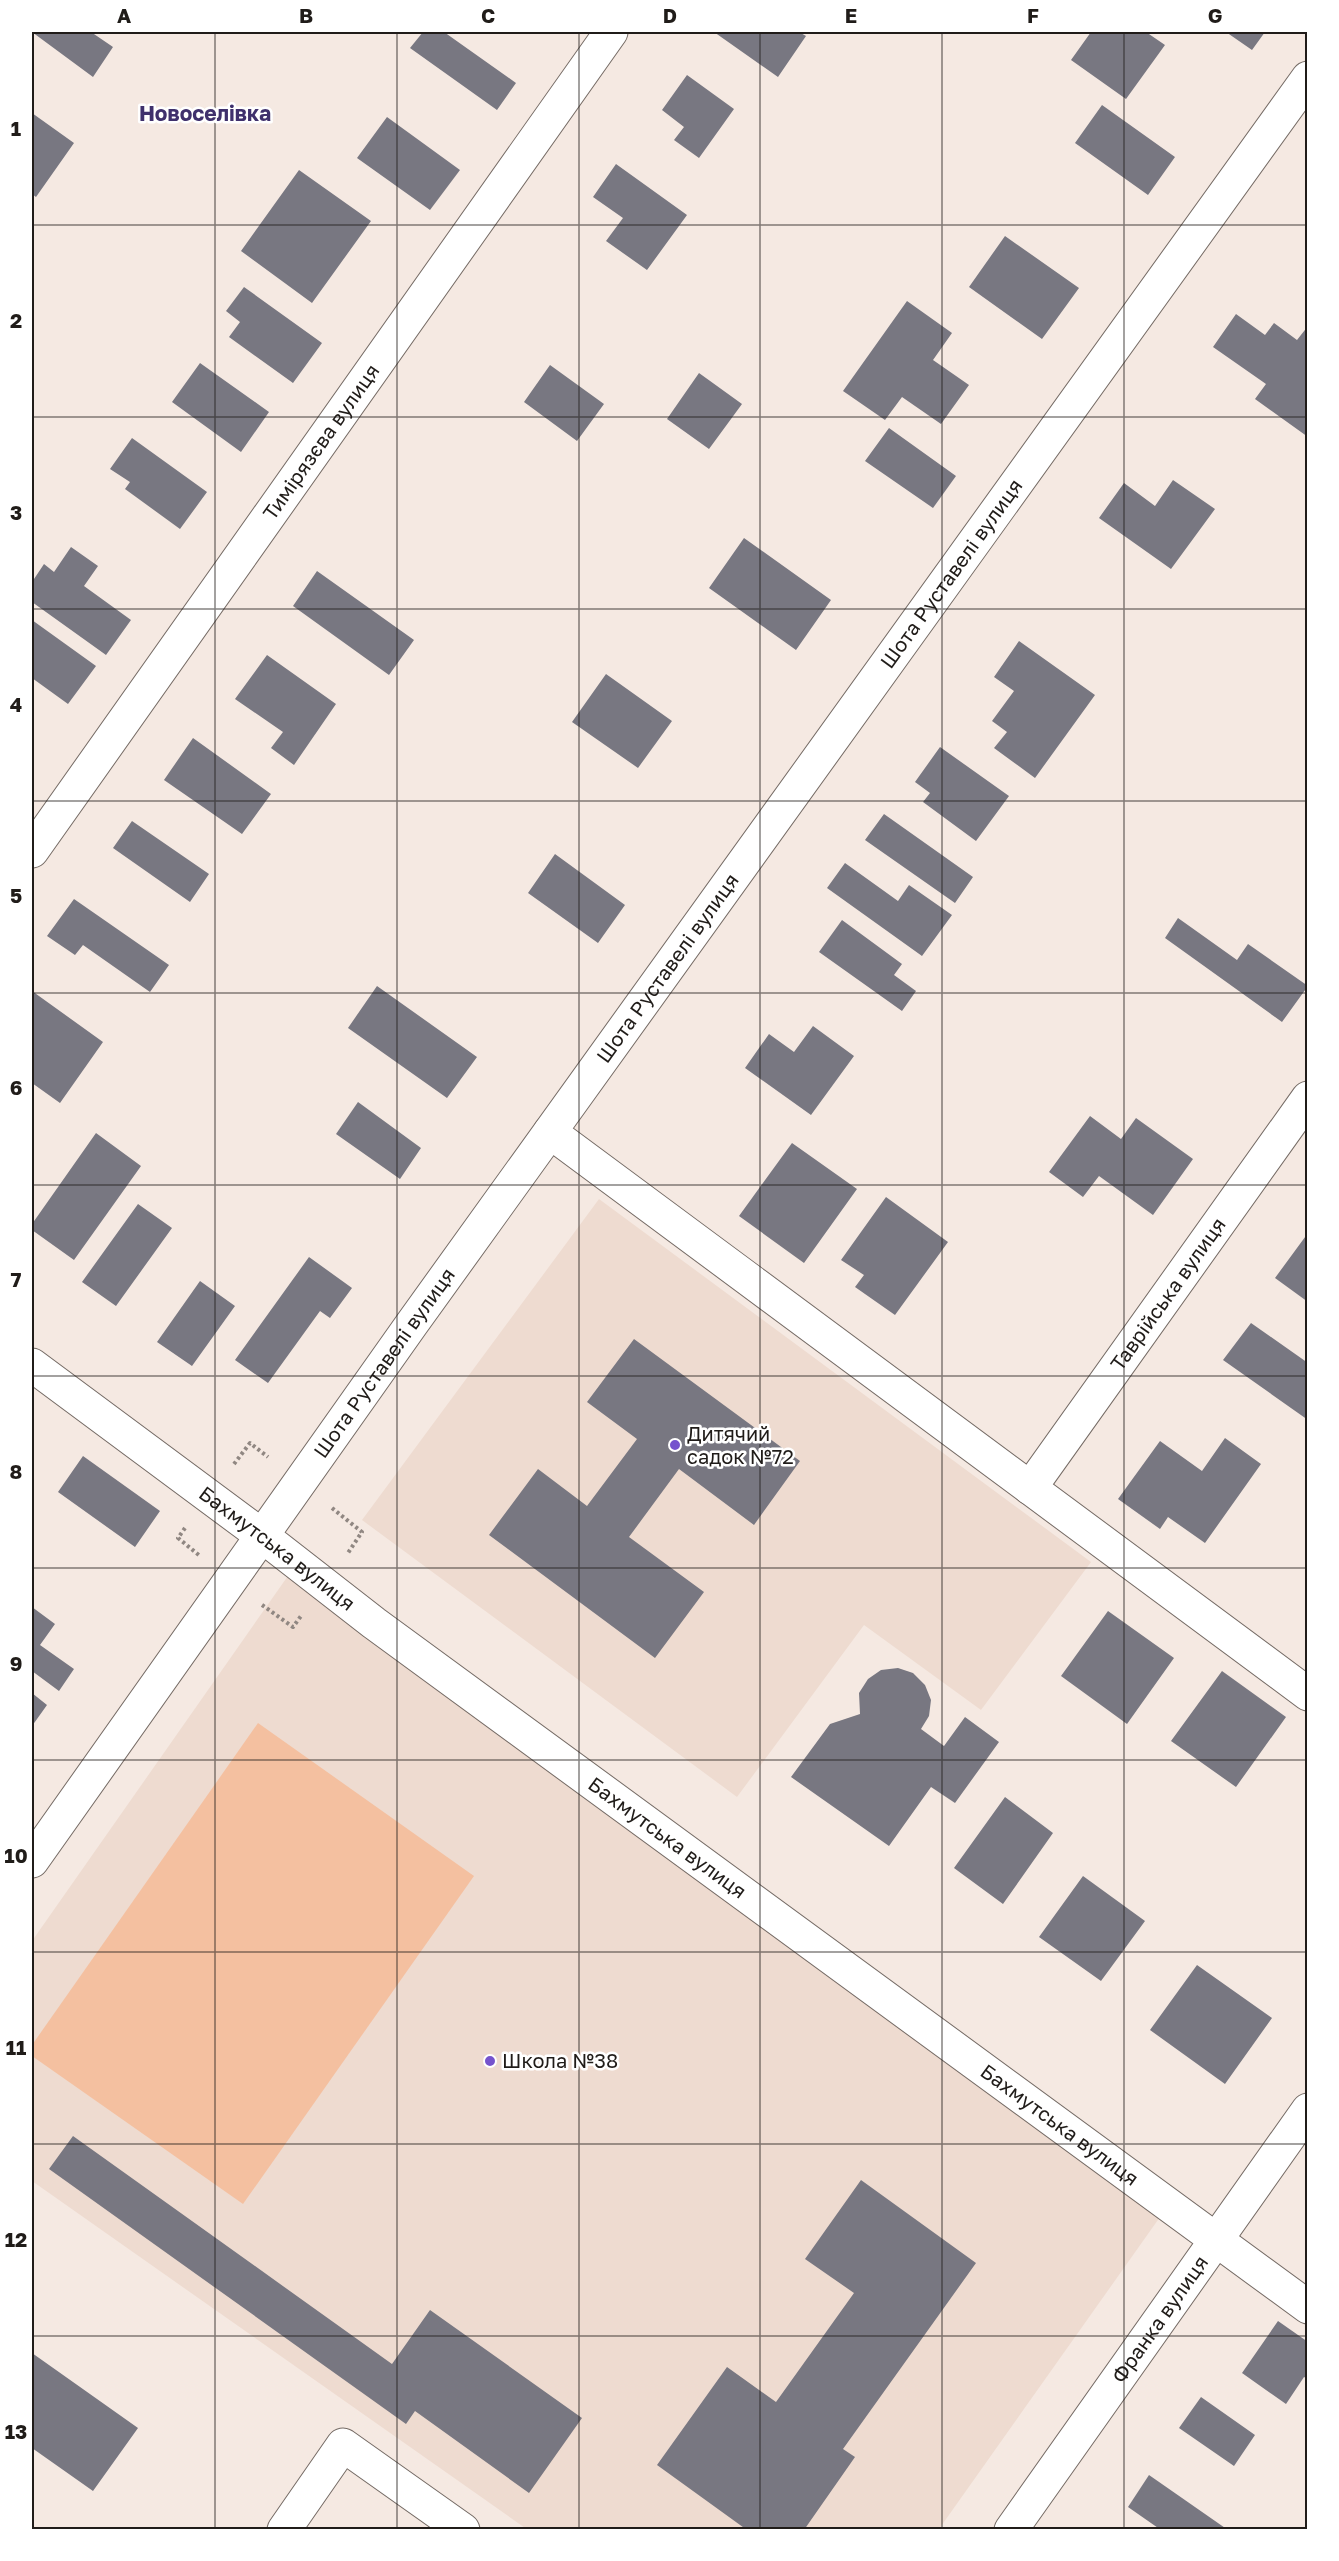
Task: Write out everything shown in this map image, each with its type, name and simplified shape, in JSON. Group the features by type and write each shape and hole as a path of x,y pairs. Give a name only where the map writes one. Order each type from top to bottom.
{"street":[{"name":"Тимірязєва вулиця","path":"32,851 611,32"},
{"name":"Шота Руставелі вулиця","path":"32,1861 261,1535 1308,78"},
{"name":"Таврійська вулиця","path":"1030,1488 1308,1098"},
{"path":"550,1132 1308,1694"},
{"name":"Бахмутська вулиця","path":"32,1365 261,1535 374,1623 1308,2307"},
{"name":"Франка вулиця","path":"1011,2529 1308,2110"},
{"path":"284,2529 343,2445 463,2529"}],"path":[{"path":"231,1468 250,1443 269,1457"},
{"path":"324,1501 362,1532 345,1557"},
{"path":"188,1524 178,1538 204,1560"},
{"path":"254,1599 293,1628 303,1613"}],"shaded area":[{"name":"Дитячий садок №72","path":"599,1199 1091,1562 981,1710 864,1625 737,1797 362,1520"},
{"name":"Школа №38","path":"290,1573 1160,2217 939,2529 528,2530 32,2181 32,1941"},
{"path":"258,1723 474,1876 243,2204 32,2056 32,2045"}],"building":[{"path":"32,32 91,32 113,47 93,77"},
{"path":"423,32 444,32 516,83 497,110 410,48"},
{"path":"714,32 799,32 806,36 778,77"},
{"path":"1091,32 1146,32 1165,45 1126,99 1071,60"},
{"path":"1226,32 1265,32 1252,50"},
{"path":"687,75 734,109 699,158 674,140 684,127 662,110"},
{"path":"1102,105 1175,157 1148,195 1075,143"},
{"path":"32,113 74,143 36,197 32,194"},
{"path":"387,117 460,170 430,210 357,158"},
{"path":"616,164 687,215 647,270 606,241 623,218 593,197"},
{"path":"299,170 371,221 312,303 241,251"},
{"path":"1005,236 1079,288 1042,339 969,287"},
{"path":"244,287 322,343 293,383 229,337 240,322 226,311"},
{"path":"907,301 952,333 933,360 969,385 941,424 902,397 885,420 843,391"},
{"path":"1236,314 1265,335 1274,323 1297,340 1308,326 1308,437 1255,399 1266,384 1213,347"},
{"path":"200,363 269,412 241,452 172,402"},
{"path":"550,365 604,404 577,441 524,402"},
{"path":"699,373 742,404 709,449 667,419"},
{"path":"889,428 956,476 933,508 865,461"},
{"path":"132,438 207,492 180,529 125,489 130,482 110,469"},
{"path":"1173,480 1215,509 1171,569 1099,518 1124,483 1155,506"},
{"path":"744,538 831,600 796,650 709,588"},
{"path":"71,547 98,566 84,586 131,620 106,655 32,602 32,582 44,564 54,572"},
{"path":"317,571 414,640 389,675 293,606"},
{"path":"32,620 96,666 68,704 32,678"},
{"path":"1019,641 1095,695 1035,778 994,748 1007,732 992,721 1014,691 994,677"},
{"path":"267,655 336,704 294,765 271,748 283,732 235,699"},
{"path":"606,674 672,721 638,768 572,722"},
{"path":"193,738 271,794 242,834 164,780"},
{"path":"940,747 1009,796 976,841 923,802 930,793 915,782"},
{"path":"884,814 973,877 955,903 865,840"},
{"path":"132,821 209,874 190,902 113,848"},
{"path":"555,854 625,905 598,943 528,893"},
{"path":"845,863 898,901 909,885 952,915 922,956 827,888"},
{"path":"74,899 169,965 150,992 83,945 75,955 47,936"},
{"path":"1178,918 1237,960 1248,944 1308,986 1282,1022 1165,938"},
{"path":"842,920 902,964 894,975 916,991 902,1011 819,952"},
{"path":"377,986 477,1057 447,1098 348,1028"},
{"path":"32,991 103,1042 60,1103 32,1083"},
{"path":"813,1026 854,1056 811,1115 745,1068 769,1034 794,1052"},
{"path":"358,1102 421,1148 400,1179 336,1134"},
{"path":"1090,1116 1121,1139 1136,1118 1193,1159 1153,1215 1099,1176 1083,1197 1049,1172"},
{"path":"96,1133 141,1166 74,1260 32,1230 32,1224"},
{"path":"792,1143 857,1189 804,1263 739,1216"},
{"path":"886,1197 948,1242 895,1315 855,1287 864,1275 841,1260"},
{"path":"138,1204 172,1228 116,1306 82,1282"},
{"path":"1308,1233 1308,1302 1275,1278"},
{"path":"309,1257 352,1288 330,1318 320,1311 268,1383 235,1360"},
{"path":"200,1281 235,1306 192,1366 157,1342"},
{"path":"1251,1323 1308,1363 1308,1420 1223,1360"},
{"path":"634,1339 800,1461 754,1525 679,1469 629,1537 704,1592 655,1658 489,1535 538,1469 587,1506 637,1439 587,1402"},
{"path":"1225,1438 1261,1464 1205,1543 1168,1517 1160,1529 1118,1499 1160,1441 1202,1471"},
{"path":"83,1456 160,1511 135,1547 58,1492"},
{"path":"32,1607 55,1624 40,1645 74,1669 59,1691 32,1671"},
{"path":"1108,1611 1174,1658 1127,1724 1061,1676"},
{"path":"898,1668 913,1673 925,1685 931,1700 929,1716 921,1729 944,1746 965,1717 999,1742 955,1803 931,1787 889,1846 791,1777 830,1724 860,1714 859,1693 868,1679 881,1670"},
{"path":"1222,1671 1286,1717 1236,1787 1171,1741"},
{"path":"32,1693 47,1705 32,1726"},
{"path":"1005,1797 1053,1833 1003,1904 954,1868"},
{"path":"1083,1876 1145,1921 1101,1981 1039,1937"},
{"path":"1197,1965 1272,2018 1225,2084 1150,2030"},
{"path":"73,2136 392,2364 430,2310 582,2418 529,2493 415,2411 406,2424 49,2169"},
{"path":"861,2180 976,2263 843,2449 855,2457 804,2530 747,2530 657,2465 727,2367 776,2402 854,2293 805,2259"},
{"path":"1278,2321 1308,2342 1308,2379 1304,2377 1286,2404 1242,2373"},
{"path":"32,2353 138,2428 93,2491 32,2448"},
{"path":"1201,2397 1255,2435 1234,2466 1179,2428"},
{"path":"1149,2475 1228,2530 1161,2530 1128,2507"}],"place":[{"name":"Дитячий садок №72","path":"675,1445"},
{"name":"Школа №38","path":"490,2061"}],"district":[{"name":"Новоселівка","path":"205,114"}]}
